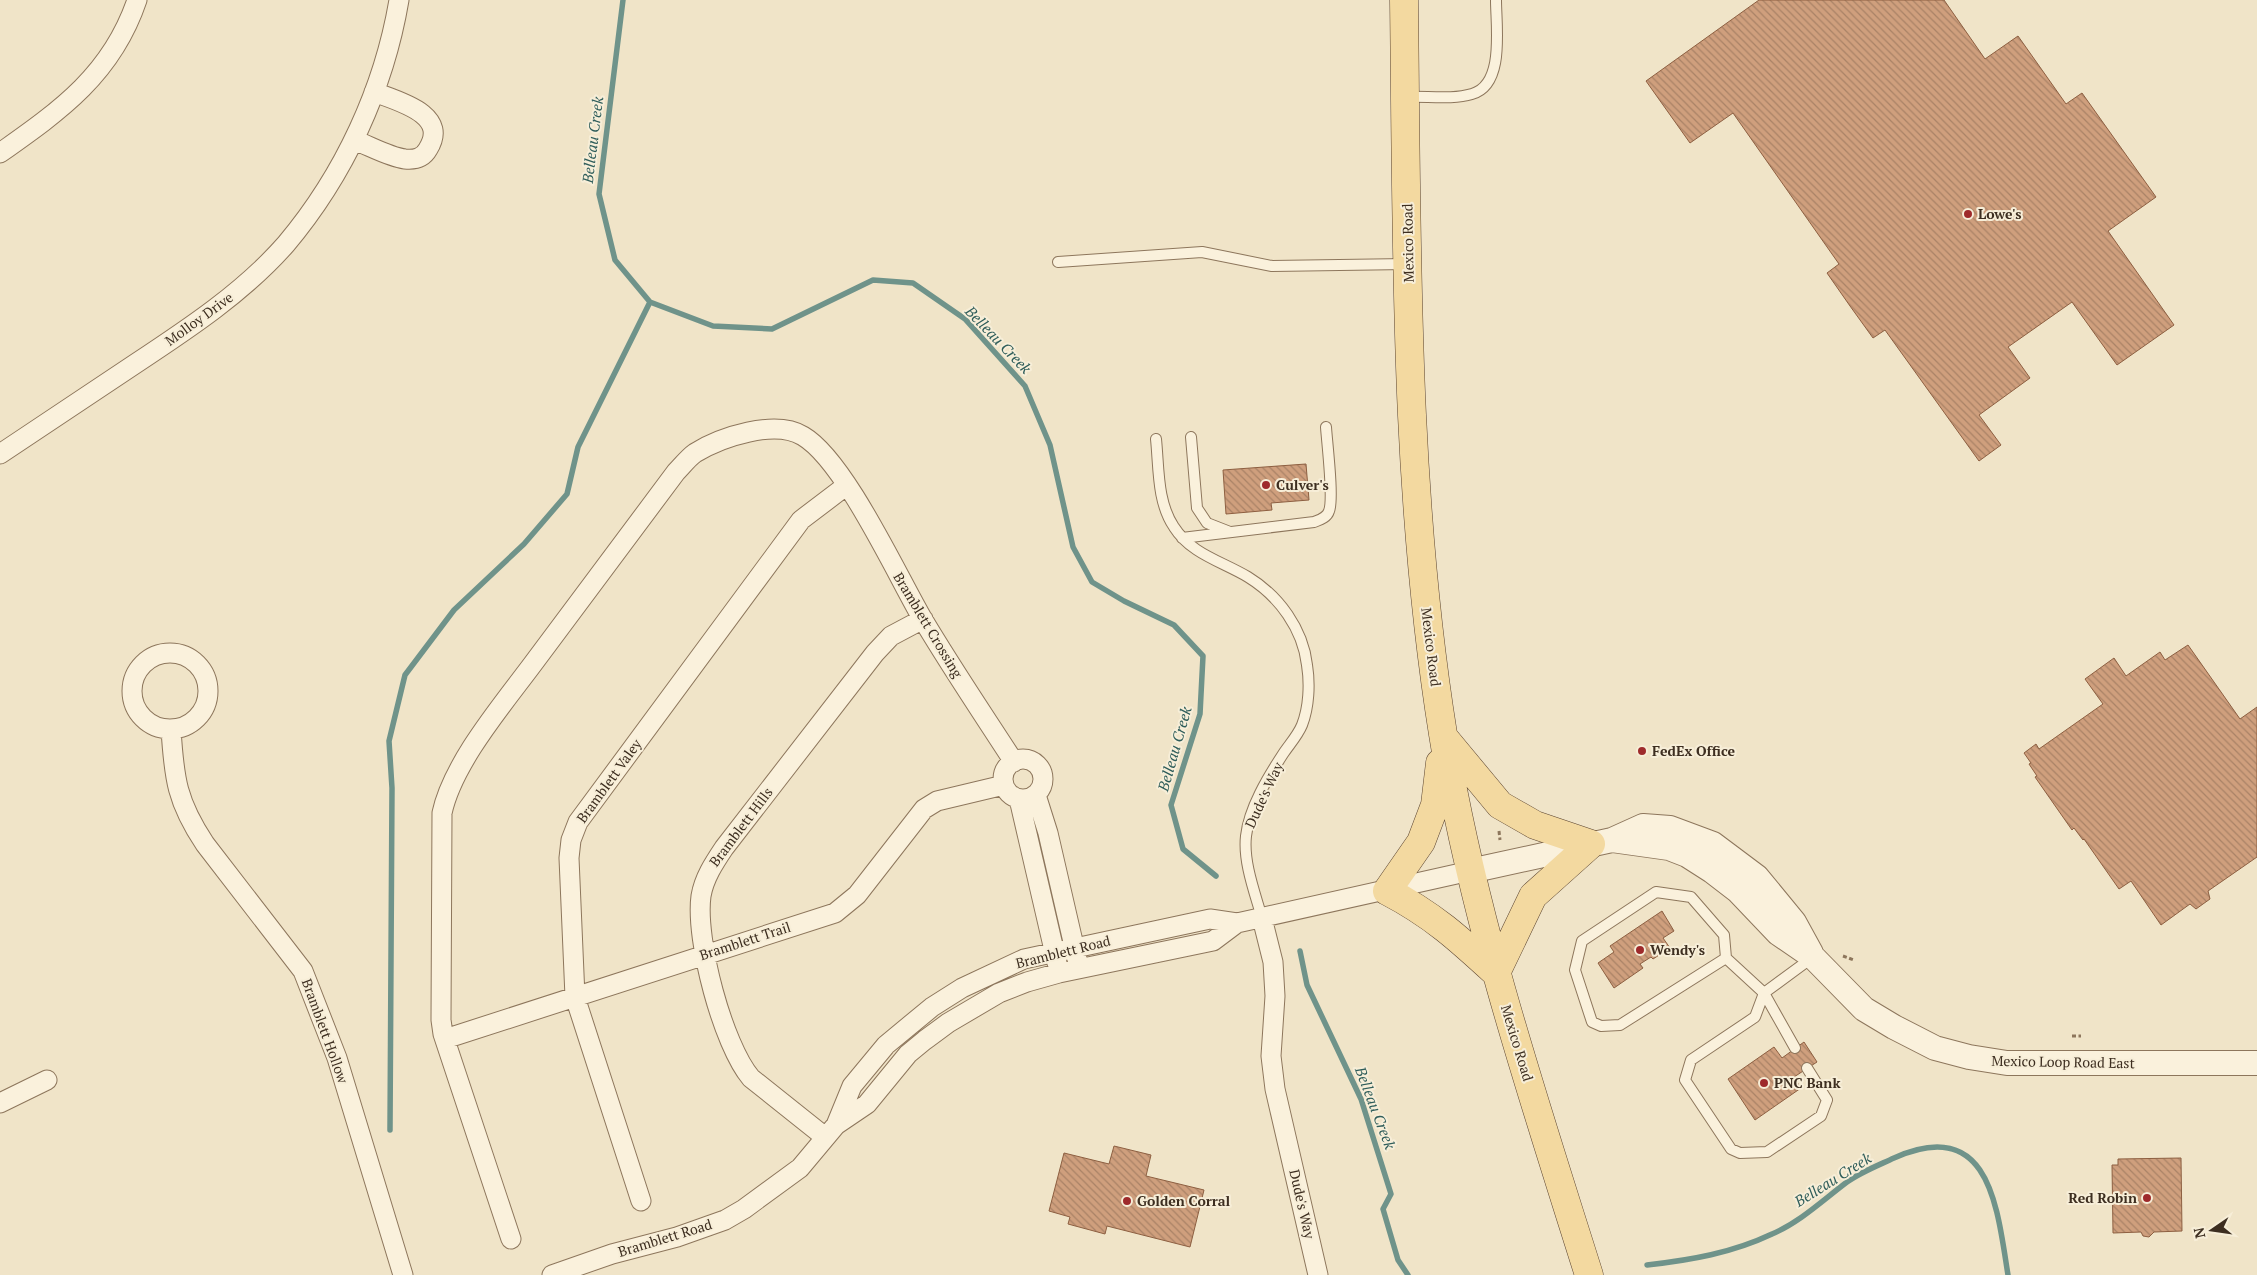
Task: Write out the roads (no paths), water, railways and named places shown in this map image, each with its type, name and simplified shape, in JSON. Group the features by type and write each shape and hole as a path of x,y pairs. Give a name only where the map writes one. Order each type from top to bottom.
{"main road":[{"name":"Mexico Road","path":"1404,0 1409,379 1415,494 1423,581 1444,737 1470,871 1496,973 1589,1275"},
{"path":"1444,737 1500,805 1535,825 1601,842"},
{"path":"1444,737 1435,806 1421,842 1387,891 1418,907 1444,925 1496,973 1533,896 1601,842"}],"street":[{"path":"0,153 56,114 101,67 128,27 137,0"},
{"name":"Molloy Drive","path":"0,454 182,333 236,291 285,244 340,168 354,140 374,92 394,31 399,0"},
{"path":"354,140 404,159 416,159 425,154 431,144 434,132 428,119 419,110 374,92"},
{"name":"Bramblett Crossing","path":"511,1239 445,1039 441,1020 442,813 446,795 454,775 511,694 676,472 694,454 719,441 754,431 784,428 812,442 847,485 923,619 1014,762"},
{"name":"Bramblett Valey","path":"641,1201 575,997 569,858 570,840 578,822 801,520 847,485"},
{"name":"Bramblett Hills","path":"830,1131 751,1078 742,1067 731,1043 704,954 700,924 701,895 709,870 719,855 878,649 891,636 923,619"},
{"path":"166,652 178,653 190,658 206,676 208,689 207,702 201,713 192,722 171,729 155,726 144,719 136,708 132,696 132,684 144,662 166,652"},
{"name":"Bramblett Hollow","path":"171,729 173,765 181,803 192,824 204,844 303,971 337,1058 403,1275"},
{"path":"1027,797 1043,781 1039,766 1025,759 1014,762 1005,770 1004,785 1008,792 1027,797 1048,833 1079,969"},
{"name":"Bramblett Trail","path":"445,1039 835,913 857,895 924,809 937,801 1004,785"},
{"path":"1027,797 1059,973"},
{"name":"Mexico Loop Road East","path":"1470,871 1601,842 1643,826 1670,828 1714,844 1757,877 1794,922 1813,957 1864,1009 1935,1048 1969,1058 2007,1064 2257,1063"},
{"name":"Bramblett Road","path":"552,1275 612,1254 677,1237 725,1220 772,1190 800,1168 830,1131 852,1086 886,1045 906,1028 962,988 1024,959 1210,919 1237,923 1470,871"},
{"name":"Dude's Way","path":"1262,918 1273,962 1275,996 1271,1056 1275,1089 1318,1275"},
{"name":"Bramblett Road","path":"830,1131 867,1104 908,1054 948,1023 999,993 1059,973 1213,941 1237,923"},
{"path":"0,1103 47,1080"}],"lane":[{"path":"1405,97 1465,95 1473,94 1485,88 1493,76 1496,62 1496,0"},
{"path":"1058,262 1202,252 1272,266 1408,264"},
{"path":"1182,538 1314,522 1323,519 1329,512 1326,427"},
{"path":"1191,436 1197,508 1207,523 1231,532"},
{"name":"Dude's Way","path":"1156,439 1162,501 1172,526 1186,543 1201,553 1248,577 1267,591 1287,613 1300,638 1308,665 1306,709 1301,727 1274,768 1247,830 1247,858 1262,918"},
{"path":"1726,958 1620,1025 1600,1026 1592,1022 1575,970 1582,940 1656,892 1691,897 1724,934 1726,958 1764,993 1795,1048"},
{"path":"1807,1068 1827,1100 1821,1116 1767,1152 1740,1153 1731,1149 1685,1080 1691,1060 1755,1017 1764,993 1813,957"}],"waterway":[{"name":"Belleau Creek","path":"623,0 599,194 615,260 650,302 713,326 772,329 873,280 913,283 965,319 1025,386 1050,445 1073,547 1092,582 1124,601 1174,625 1203,656 1200,714 1171,805 1183,849 1216,876"},
{"path":"390,1130 392,788 389,741 405,675 454,610 524,544 567,494 578,447 650,302"},
{"name":"Belleau Creek","path":"1300,951 1307,985 1361,1099 1391,1194 1383,1209 1398,1260 1408,1275"},
{"name":"Belleau Creek","path":"1647,1265 1711,1255 1757,1241 1792,1223 1858,1175 1894,1158 1926,1148 1951,1149 1969,1158 1983,1175 1999,1222 2008,1275"}],"place":[{"name":"Lowe's","path":"1968,214"},
{"name":"Culver's","path":"1266,485"},
{"name":"FedEx Office","path":"1642,751"},
{"name":"Wendy's","path":"1640,950"},
{"name":"PNC Bank","path":"1764,1083"},
{"name":"Red Robin","path":"2147,1198"},
{"name":"Golden Corral","path":"1127,1201"}]}
